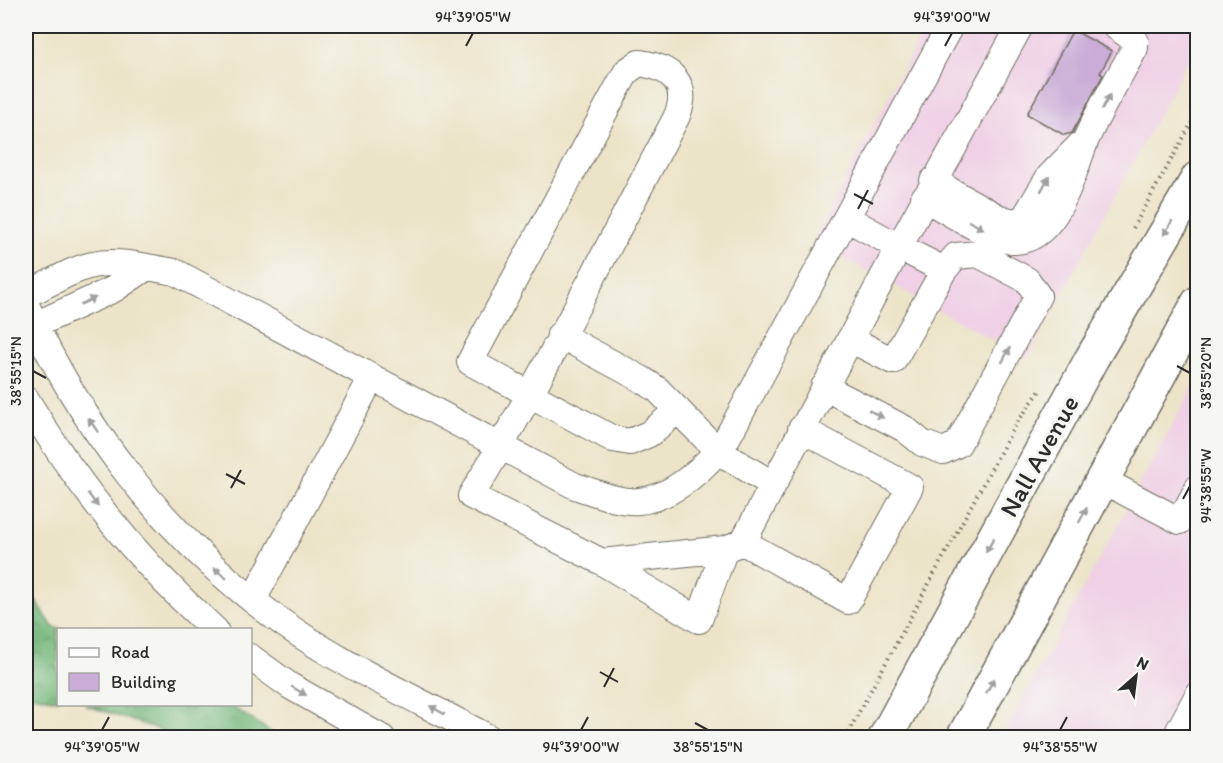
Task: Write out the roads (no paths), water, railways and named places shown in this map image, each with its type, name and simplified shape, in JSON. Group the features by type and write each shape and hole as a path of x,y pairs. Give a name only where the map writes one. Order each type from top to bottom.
{"main road":[{"name":"Nall Avenue","path":"885,738 1092,358 1197,178"},
{"path":"963,738 1197,303"}],"street":[{"path":"26,295 91,263 119,261 175,272 575,486 610,498 639,501 668,492 697,471 718,451 950,26"},
{"path":"678,410 650,434 630,442 613,439 528,394 470,362 627,71 639,63 653,65 671,75 681,87 682,104 528,394 501,446 471,496 602,562 699,620 734,545 772,484 929,189 1020,26"},
{"path":"929,189 1000,238 1014,241 1040,232 1053,217 1070,184 1087,137 1134,48 1135,40 1115,26"},
{"path":"846,218 944,270"},
{"path":"824,387 905,429 922,443 943,451 958,444 1038,296 1028,280 978,254 956,256 944,270 893,361 850,339"},
{"path":"147,267 114,289 28,320 86,416 121,466 163,517 212,567 253,600 332,652 489,738"},
{"path":"560,335 643,380 678,410 718,451 772,484"},
{"path":"253,600 372,377"},
{"path":"26,399 57,452 113,526 175,594 213,628"},
{"path":"602,562 734,545 848,601 910,487 801,429"},
{"path":"1102,480 1189,526 1197,489"},
{"path":"252,658 290,686 382,738"},
{"path":"1175,738 1197,695"}]}
